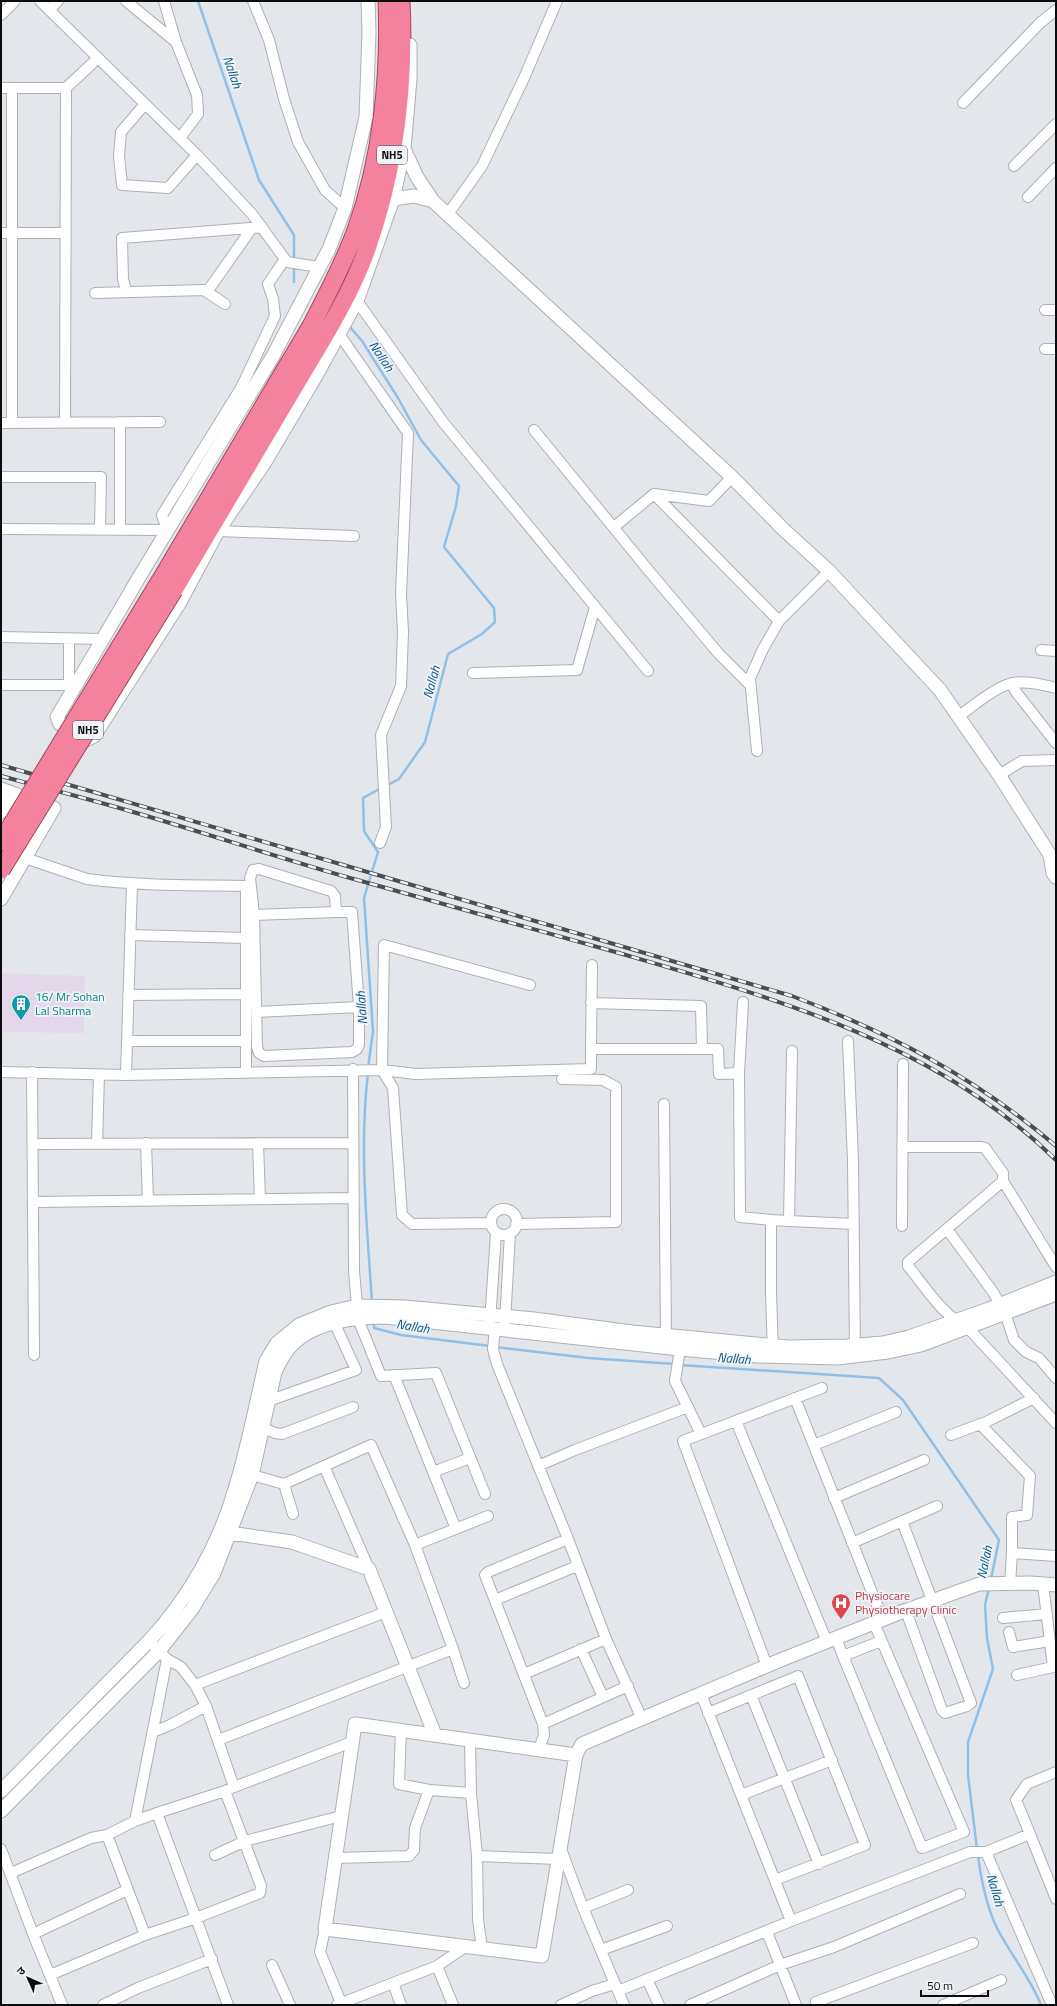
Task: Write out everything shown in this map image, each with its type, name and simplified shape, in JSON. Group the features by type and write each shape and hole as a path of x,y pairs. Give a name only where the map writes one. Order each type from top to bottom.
{"highway":[{"name":"NH5","path":"1,842 173,560 311,326 334,284 356,229 380,143 385,86 387,1"},
{"name":"NH5","path":"1,870 174,590 307,365 351,286 368,247 381,204 391,158 401,87 401,1"}],"street":[{"path":"1,15 15,1"},
{"path":"40,1 197,155 252,214 257,228 286,260 313,266"},
{"path":"49,10 58,1"},
{"path":"126,1 176,42"},
{"path":"164,1 176,42 197,95 198,114 180,138"},
{"path":"253,1 269,40 284,100 298,142 324,190 345,208"},
{"path":"246,390 273,356 312,280 313,266 329,248 345,208 366,118 369,32 368,1"},
{"path":"137,581 72,685 58,717 60,724 86,740 94,736 179,604 218,531 265,462 357,301 393,199 404,148 410,79 409,1"},
{"path":"448,214 482,166 524,78 557,1"},
{"path":"963,103 1040,23 1056,10"},
{"path":"1,88 66,88 98,58"},
{"path":"12,88 12,423"},
{"path":"65,423 64,233 66,88"},
{"path":"144,104 121,132 119,156 122,185 168,188 197,155"},
{"path":"1014,166 1056,124"},
{"path":"404,148 417,177 433,201 732,477 783,529 829,571 940,690 1054,857 1053,873 1056,877"},
{"path":"1028,197 1056,168"},
{"path":"393,199 414,196 433,201"},
{"path":"207,292 257,228"},
{"path":"129,292 124,287 122,238 257,228"},
{"path":"1,233 64,233"},
{"path":"1,637 103,639 167,530 246,390 275,316 273,299 268,284 286,260"},
{"path":"95,293 204,290 225,304"},
{"path":"357,301 443,422 648,672"},
{"path":"1045,310 1056,310"},
{"path":"339,334 408,434 401,594 403,632 401,686 381,736 386,827 380,843"},
{"path":"1045,349 1056,348"},
{"path":"120,422 120,530"},
{"path":"1,423 160,422"},
{"path":"534,430 719,654 750,685"},
{"path":"1,477 101,477 100,530"},
{"path":"614,527 654,494 709,501 732,477"},
{"path":"654,494 779,621"},
{"path":"1,528 167,530"},
{"path":"218,531 354,536"},
{"path":"757,751 750,678 763,649 779,621 829,571"},
{"path":"137,581 140,589 156,603 168,608 179,604"},
{"path":"473,673 577,670 595,607"},
{"path":"69,638 72,685"},
{"path":"1041,650 1056,651"},
{"path":"959,716 1007,684 1029,683 1056,688"},
{"path":"1012,684 1016,692 1056,743"},
{"path":"1,685 72,685"},
{"path":"999,775 1022,761 1056,760"},
{"path":"1,812 7,791 54,808 1,899"},
{"path":"25,858 87,879 132,884 246,886 246,1071"},
{"path":"254,915 352,912 359,1007 359,1045 357,1050 352,1052 304,1055 264,1056 259,1053 257,1047 254,915 250,878 253,870 260,868 331,891 335,896 336,912"},
{"path":"126,1074 132,884"},
{"path":"130,935 246,938"},
{"path":"491,1223 412,1224 402,1216 393,1088 382,1070 384,945 530,985"},
{"path":"1,1072 126,1074 354,1069 382,1070 416,1074 591,1069 592,965"},
{"path":"128,995 246,994"},
{"path":"743,1002 739,1073 740,1217 854,1224"},
{"path":"592,1003 701,1006 702,1049"},
{"path":"256,1012 359,1007"},
{"path":"127,1041 245,1041"},
{"path":"848,1041 851,1086 855,1351"},
{"path":"591,1049 718,1049 719,1074 739,1073"},
{"path":"789,1221 792,1051"},
{"path":"303,1070 304,1055"},
{"path":"902,1226 903,1064"},
{"path":"354,1069 354,1198 368,1312 381,1376 436,1373 485,1494"},
{"path":"32,1072 34,1355"},
{"path":"97,1144 99,1074"},
{"path":"496,1233 504,1234 513,1228 616,1222 616,1087 604,1080 562,1079"},
{"path":"664,1104 666,1341"},
{"path":"146,1143 148,1201"},
{"path":"258,1143 260,1199"},
{"path":"32,1144 353,1143"},
{"path":"902,1147 984,1148 1003,1173 1003,1181 1056,1267"},
{"path":"1003,1181 908,1262 908,1266 947,1314 968,1328 1056,1423"},
{"path":"33,1202 354,1198"},
{"path":"497,1325 496,1233 491,1223 492,1217 496,1212 501,1209 508,1209 513,1212 516,1218 513,1228 493,1350 497,1364 568,1539 606,1639 642,1719"},
{"path":"772,1220 771,1293 773,1351"},
{"path":"947,1229 993,1292 1002,1309 1014,1340 1026,1352 1039,1358 1056,1378"},
{"path":"666,1341 680,1349 855,1351 914,1347 968,1328 1056,1282"},
{"path":"855,1351 909,1337 954,1320 1056,1294"},
{"path":"1,1811 163,1655 192,1609 214,1573 266,1361 270,1353 286,1334 299,1325 331,1312 368,1312 773,1351"},
{"path":"1,1791 148,1642 177,1608 211,1551 225,1532 252,1475 275,1372 282,1356 302,1335 318,1328 335,1324 368,1312"},
{"path":"268,1402 356,1370 335,1324"},
{"path":"680,1349 675,1381 701,1434"},
{"path":"394,1375 456,1529"},
{"path":"768,1666 683,1441 822,1388"},
{"path":"736,1421 831,1640 843,1656 922,1848 964,1832 881,1641 878,1621 852,1543 795,1398"},
{"path":"951,1435 980,1424 1034,1398"},
{"path":"263,1428 282,1434 353,1407"},
{"path":"538,1466 575,1450 688,1407"},
{"path":"814,1445 896,1412"},
{"path":"980,1424 1030,1476 1027,1515 1012,1517 1012,1553 1004,1584"},
{"path":"252,1475 284,1484 370,1446 415,1546 464,1683"},
{"path":"433,1472 470,1458"},
{"path":"834,1498 924,1460"},
{"path":"324,1466 409,1666 434,1735"},
{"path":"284,1484 293,1514"},
{"path":"852,1543 937,1506"},
{"path":"415,1546 488,1516"},
{"path":"902,1521 971,1703 967,1706 945,1713 942,1710 906,1611"},
{"path":"225,1532 292,1542 369,1569"},
{"path":"539,1750 544,1735 543,1724 485,1575 488,1572 568,1539"},
{"path":"1012,1553 1056,1556"},
{"path":"495,1600 577,1566"},
{"path":"325,1929 542,1956 576,1754 582,1744 878,1621 979,1584 1050,1584 1047,1614 1053,1667 1017,1675"},
{"path":"194,1685 386,1612"},
{"path":"1003,1618 1047,1614"},
{"path":"1009,1632 1013,1646 1050,1641"},
{"path":"524,1674 606,1639"},
{"path":"843,1656 881,1641"},
{"path":"50,1975 145,1935 196,1918 260,1893 261,1886 245,1841 218,1740 206,1706 194,1685 181,1667 163,1655 148,1642"},
{"path":"218,1740 452,1649"},
{"path":"581,1649 603,1697"},
{"path":"135,1821 153,1732 163,1655"},
{"path":"708,1713 798,1676 832,1760 865,1845 775,1880"},
{"path":"543,1724 628,1686"},
{"path":"701,1694 791,1921"},
{"path":"751,1695 819,1864"},
{"path":"153,1732 170,1725 206,1706"},
{"path":"465,1947 437,1966 340,2004 320,1952 325,1929 355,1724 576,1754"},
{"path":"401,1730 399,1784 429,1790 471,1793"},
{"path":"470,1740 471,1793 477,1856 478,1919 482,1949"},
{"path":"11,1873 91,1838 107,1835 135,1821 230,1789 352,1742"},
{"path":"741,1795 832,1760"},
{"path":"28,1764 38,1774"},
{"path":"1056,1772 1027,1784 1016,1800 1056,1899"},
{"path":"335,1858 409,1856 414,1850 415,1828 429,1790"},
{"path":"157,1813 228,2005"},
{"path":"215,1855 245,1841 341,1816"},
{"path":"562,2005 582,2001 592,1991 647,1979 767,1932 791,1921 970,1852 986,1852 1030,1834"},
{"path":"107,1835 145,1935"},
{"path":"1,1849 11,1873 11,1879 62,2005"},
{"path":"986,1852 1052,2005"},
{"path":"477,1856 560,1854"},
{"path":"560,1854 624,2005"},
{"path":"33,1934 127,1890"},
{"path":"583,1908 628,1890"},
{"path":"690,2005 780,1965 834,1947 960,1894"},
{"path":"601,1950 667,1926"},
{"path":"767,1932 796,2005"},
{"path":"814,2004 973,1943"},
{"path":"103,2005 138,1988 212,1959"},
{"path":"272,1965 290,2005"},
{"path":"437,1966 453,2005"},
{"path":"647,1979 659,2005"},
{"path":"943,2005 1000,1980"},
{"path":"393,1984 401,2005"}],"shaded area":[{"path":"1,973 85,976 84,1033 1,1032"}],"waterway":[{"name":"Nallah","path":"198,1 259,180 294,235 294,260"},
{"name":"Nallah","path":"294,265 294,282"},
{"name":"Nallah","path":"350,327 362,341 398,398 421,440 459,486 456,506 444,547 494,608 495,622 482,634 448,654 425,742 399,779 386,786"},
{"name":"Nallah","path":"368,1068 373,1031 364,898 378,852 364,831 363,798 381,788"},
{"name":"Nallah","path":"368,1073 365,1101 364,1158 366,1216 372,1302"},
{"name":"Nallah","path":"374,1321 374,1328 401,1335 490,1346"},
{"name":"Nallah","path":"495,1347 588,1358 675,1364"},
{"name":"Nallah","path":"680,1365 879,1378 903,1400 999,1540 991,1579"},
{"name":"Nallah","path":"977,1849 968,1775 968,1742 993,1669 987,1638 985,1605 989,1588"},
{"name":"Nallah","path":"978,1854 984,1892 993,1920 1041,2005"}],"railway":[{"path":"1,765 792,996 863,1025 930,1059 963,1078 994,1099 1056,1146"},
{"path":"1,776 162,820 332,873 619,953 794,1007 851,1030 906,1055 959,1085 1009,1119 1056,1160"}],"place":[{"name":"16/ Mr Sohan Lal Sharma","path":"21,1021"},
{"name":"Physiocare Physiotherapy Clinic","path":"841,1620"}]}
